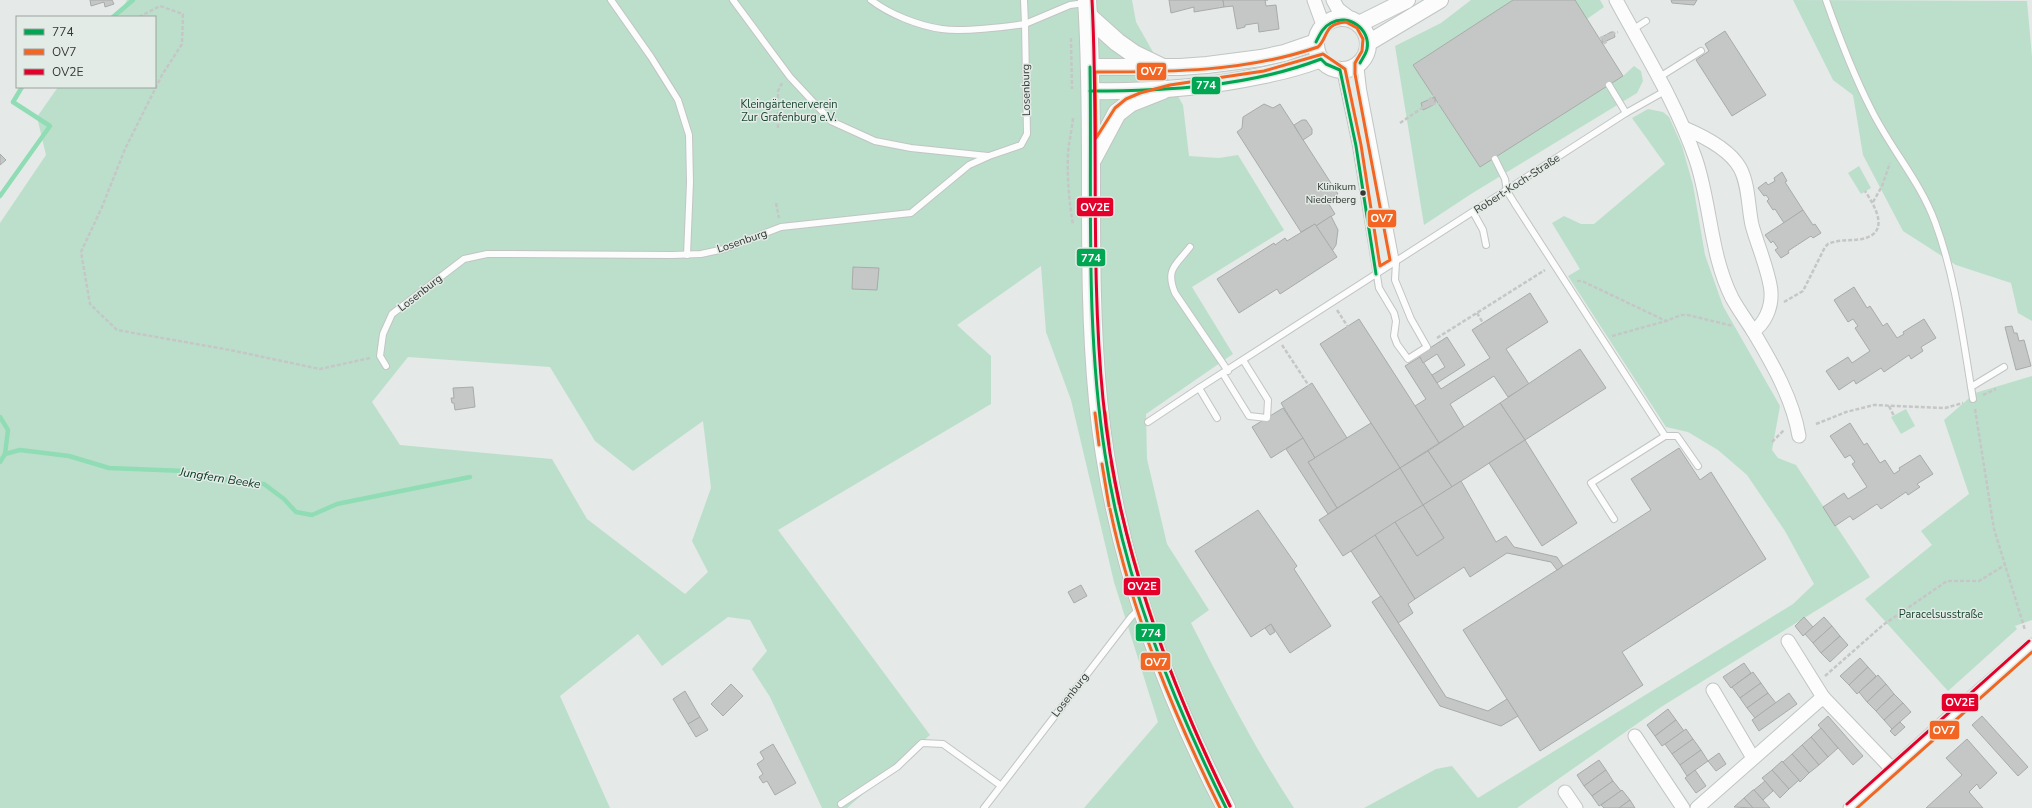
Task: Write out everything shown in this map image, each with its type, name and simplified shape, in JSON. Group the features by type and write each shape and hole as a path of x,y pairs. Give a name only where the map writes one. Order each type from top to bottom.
{"main road":[{"path":"1087,6 1090,67 1095,366 1102,437 1114,499 1141,607 1154,646 1181,718 1226,808"},
{"path":"1087,6 1134,54 1161,67"},
{"path":"1091,163 1117,113 1130,103 1164,90"}],"street":[{"path":"1314,0 1323,25"},
{"path":"1333,0 1338,9 1355,21 1366,32 1368,43 1366,54 1360,63 1351,68 1340,70 1326,64 1321,59 1317,51 1316,42 1318,33 1323,25 1336,18 1355,21 1407,0"},
{"path":"1368,43 1440,0"},
{"path":"1616,0 1684,128 1696,162 1716,255 1732,297 1753,331 1785,392 1796,418 1799,436"},
{"path":"1090,67 1180,67 1261,58 1284,53 1316,42"},
{"path":"1090,91 1164,90 1230,82 1298,67 1321,59"},
{"path":"1684,128 1707,138 1740,168 1745,181 1752,224 1771,292 1770,307 1760,327 1753,331"},
{"path":"1788,641 1823,697 1892,769"},
{"path":"1850,808 2032,645"},
{"path":"1713,690 1753,758"},
{"path":"1697,808 1823,697"},
{"path":"1635,736 1683,808"},
{"path":"1565,792 1576,808"}],"lane":[{"path":"611,0 678,100 689,135 690,182 687,255"},
{"path":"734,0 787,74 831,121 875,141 911,148 989,156"},
{"path":"871,0 884,10 912,21 942,29 1025,24 1070,5 1087,6"},
{"name":"Losenburg","path":"380,356 383,334 392,314 464,259 487,254 687,255 724,249 782,227 910,213 969,165 989,156 1021,145 1027,134 1024,0"},
{"path":"1826,0 1871,109 1922,192 1935,222 1953,284 1973,400"},
{"path":"1632,30 1646,21"},
{"path":"1658,78 1701,51"},
{"path":"1340,70 1356,146 1379,288 1394,313 1396,321 1394,336 1397,344 1408,359 1427,347 1411,319 1395,280 1396,262 1363,88 1360,63"},
{"path":"1609,85 1626,113"},
{"name":"Robert-Koch-Straße","path":"1148,422 1626,113 1665,91"},
{"path":"1495,159 1505,179 1507,190 1665,436"},
{"path":"1473,212 1483,230 1486,245"},
{"path":"1190,247 1172,268 1170,276 1171,284 1175,293 1225,372 1249,416 1267,418 1268,400 1243,360"},
{"path":"380,356 386,366"},
{"path":"1971,387 2004,367"},
{"path":"1199,388 1217,418"},
{"path":"1614,519 1591,483 1665,436 1677,436 1698,466"},
{"name":"Losenburg","path":"984,808 1000,785 1131,617 1141,607"},
{"path":"841,804 897,767 922,743 943,744 1000,785"}],"path":[{"path":"141,16 160,6 183,14 182,44 156,87"},
{"path":"1589,43 1615,33"},
{"path":"1588,53 1606,42 1603,37"},
{"path":"778,128 778,91 787,74"},
{"path":"156,88 125,149 102,207 81,252 90,304 117,330 230,350 320,369 380,356"},
{"path":"1432,104 1429,100 1441,88"},
{"path":"1400,123 1422,108 1432,104 1457,101"},
{"path":"1873,202 1882,186 1889,167 1892,145"},
{"path":"1770,307 1779,305 1803,291 1825,247 1828,244 1863,239 1874,232 1878,225 1879,217 1873,202 1865,191"},
{"path":"776,203 780,223"},
{"path":"1437,338 1554,264"},
{"path":"1564,279 1582,281 1666,321"},
{"path":"1333,303 1348,327"},
{"path":"1477,312 1483,323"},
{"path":"1602,339 1666,321 1681,315 1688,315 1753,331"},
{"path":"1278,338 1308,386"},
{"path":"1816,424 1846,412 1874,405 1945,408 1973,400 1996,389"},
{"path":"1973,400 1994,529 2025,630"},
{"path":"1889,405 1894,416"},
{"path":"1815,685 1883,625 1947,581 1979,581 2005,565"}],"green space":[{"name":"Kleingärtenerverein Zur Grafenburg e.V.","path":"127,0 1132,0 1136,22 1183,105 1189,156 1219,158 1238,155 1284,230 1192,287 1233,354 1146,414 1147,459 1167,544 1209,610 1191,623 1227,694 1294,808 1084,808 1158,722 1114,582 1071,400 1046,332 1041,266 957,325 991,356 991,404 778,530 930,735 847,808 822,808 770,697 752,669 767,651 750,620 728,617 662,666 638,634 560,696 610,808 0,808 0,223 46,155 37,117 57,88 156,88 156,16 119,16","holes":["408,357 550,367 595,441 633,471 703,421 711,488 692,541 708,572 685,594 587,519 552,459 400,445 372,402"]},
{"path":"1471,0 1513,0 1413,65 1480,167 1623,76 1634,66 1641,71 1643,81 1637,93 1471,194 1424,225 1395,46 1441,23"},
{"path":"1575,0 1600,0 1604,7 1587,19"},
{"path":"1793,0 2027,1 2032,57 2032,321 2018,313 2011,283 1956,265 1903,231 1863,155 1853,95 1833,80"},
{"path":"1648,109 1663,112 1669,117 1682,146 1693,185 1705,255 1723,306 1780,406 1772,450 1778,458 1796,465 1870,577 1661,707 1517,808 1364,808 1436,769 1452,766 1478,798 1793,604 1814,584 1785,531 1747,475 1718,450 1688,432 1666,427 1568,276 1580,269 1552,223 1564,216 1581,224 1594,224 1665,164 1632,118"},
{"path":"1859,166 1871,188 1861,194 1848,173"},
{"name":"Paracelsusstraße","path":"2032,376 2032,620 2015,626 2017,629 1948,691 1865,599 1932,545 1921,531 1969,494 1944,420 1975,393"},
{"path":"1906,409 1915,426 1901,434 1891,417"}],"building":[{"path":"90,0 112,0 114,4 105,7 104,2 91,6"},
{"path":"1169,0 1223,0 1224,7 1194,12 1194,7 1171,13"},
{"path":"1223,0 1265,0 1266,6 1276,5 1279,29 1259,32 1258,23 1245,25 1245,27 1237,29 1233,6 1224,7"},
{"path":"1513,0 1575,0 1623,76 1480,167 1413,65"},
{"path":"1671,0 1697,0 1694,5 1672,3"},
{"path":"1725,31 1766,95 1732,116 1696,60 1709,51 1705,44"},
{"path":"1614,32 1615,37 1602,43 1602,37"},
{"path":"1435,97 1435,104 1423,110 1421,103"},
{"path":"1264,104 1273,108 1280,104 1338,194 1327,201 1335,214 1316,226 1315,224 1301,232 1237,132 1242,128 1243,117"},
{"path":"1302,120 1306,120 1312,129 1312,134 1303,140 1294,125"},
{"path":"0,154 6,160 0,165"},
{"path":"1782,172 1787,181 1785,182 1803,210 1784,223 1775,209 1773,210 1767,201 1769,199 1766,195 1764,196 1758,188 1766,182 1768,185 1775,181 1774,178"},
{"path":"1803,210 1813,225 1815,224 1821,233 1813,238 1811,236 1788,251 1789,253 1781,258 1775,250 1778,248 1773,241 1771,243 1765,235"},
{"path":"1331,216 1338,230 1336,245 1332,251 1316,226"},
{"path":"1315,224 1337,257 1280,294 1277,289 1239,313 1217,279 1274,243 1275,245 1285,238 1287,241"},
{"path":"853,267 879,268 877,290 852,289"},
{"path":"1854,287 1867,308 1870,306 1883,326 1887,323 1897,338 1904,334 1903,332 1924,319 1936,338 1921,347 1923,351 1911,359 1909,355 1884,372 1881,368 1856,384 1854,380 1839,390 1826,371 1848,357 1852,363 1870,351 1855,328 1858,326 1853,319 1848,322 1834,300"},
{"path":"1530,293 1548,322 1506,349 1529,384 1508,397 1494,376 1450,404 1464,427 1439,443 1415,406 1426,399 1405,366 1420,357 1441,389 1490,358 1472,330"},
{"path":"1359,319 1439,443 1400,468 1320,344"},
{"path":"2012,326 2014,333 2017,333 2019,341 2024,340 2031,366 2016,370 2005,327"},
{"path":"1447,337 1465,365 1437,383 1432,375 1445,367 1437,354 1423,363 1419,355"},
{"path":"1580,349 1606,388 1525,440 1500,403"},
{"path":"1312,383 1347,438 1315,458 1281,403"},
{"path":"473,387 475,407 455,410 454,403 452,403 451,398 454,398 453,388"},
{"path":"1500,403 1525,440 1452,487 1428,451"},
{"path":"1283,408 1303,438 1271,458 1252,427"},
{"path":"1371,423 1400,468 1337,508 1308,462"},
{"path":"1850,423 1864,445 1867,443 1880,463 1885,460 1894,474 1900,470 1899,468 1920,455 1933,474 1917,484 1920,487 1908,495 1906,492 1881,509 1877,504 1853,520 1850,516 1835,526 1823,507 1844,493 1848,499 1867,487 1852,464 1855,462 1850,455 1845,458 1830,436"},
{"path":"1303,438 1315,458 1308,462 1337,508 1328,514 1286,449"},
{"path":"1525,440 1577,523 1542,546 1489,463"},
{"path":"1679,448 1700,480 1711,472 1766,559 1622,652 1643,685 1540,751 1463,630 1651,510 1631,479"},
{"path":"1428,451 1452,487 1423,505 1400,468"},
{"path":"1400,468 1423,505 1343,556 1319,520"},
{"path":"1461,481 1496,542 1506,536 1514,547 1557,557 1563,566 1557,570 1551,562 1507,553 1470,577 1464,567 1415,599 1375,535 1395,522 1417,556 1444,538 1423,505"},
{"path":"1423,505 1444,538 1417,556 1395,522"},
{"path":"1258,510 1297,566 1294,569 1331,626 1290,653 1271,624 1251,637 1195,551"},
{"path":"1375,535 1415,599 1408,604 1413,613 1398,623 1351,551"},
{"path":"1081,585 1087,596 1074,603 1068,592"},
{"path":"1381,596 1446,697 1488,711 1507,699 1518,716 1501,726 1440,706 1372,602"},
{"path":"1804,617 1813,627 1803,636 1795,626"},
{"path":"1824,617 1832,626 1813,643 1805,634"},
{"path":"1271,624 1275,632 1270,635 1265,628"},
{"path":"1832,626 1840,636 1821,653 1813,643"},
{"path":"1840,636 1848,645 1830,662 1821,653"},
{"path":"1860,658 1868,667 1849,685 1840,676"},
{"path":"1744,663 1751,673 1731,688 1723,677"},
{"path":"1868,667 1876,676 1857,694 1849,685"},
{"path":"1753,672 1761,683 1740,698 1732,687"},
{"path":"1878,675 1886,684 1867,702 1859,692"},
{"path":"1761,683 1768,693 1747,708 1740,698"},
{"path":"731,684 743,696 723,716 711,704"},
{"path":"1886,684 1894,694 1876,711 1867,702"},
{"path":"685,691 700,717 688,724 673,699"},
{"path":"1768,693 1776,703 1755,718 1747,708"},
{"path":"1789,693 1797,704 1759,731 1752,720"},
{"path":"1894,694 1903,703 1884,720 1876,711"},
{"path":"1903,703 1911,712 1892,729 1884,720"},
{"path":"1668,709 1676,720 1655,736 1647,725"},
{"path":"1828,716 1863,756 1853,765 1818,725"},
{"path":"1982,716 2028,767 2018,776 1972,725"},
{"path":"700,717 708,730 696,737 688,724"},
{"path":"1676,720 1684,731 1662,746 1655,736"},
{"path":"1900,722 1905,727 1895,736 1890,731"},
{"path":"1821,728 1838,748 1828,757 1811,737"},
{"path":"1686,729 1693,739 1672,754 1665,744"},
{"path":"1811,737 1828,757 1819,765 1802,745"},
{"path":"1693,739 1701,750 1680,765 1672,754"},
{"path":"1967,739 1997,773 1980,789 1977,784 1969,792 1983,808 1926,808 1962,775 1946,758"},
{"path":"773,744 796,783 775,795 767,781 763,783 759,777 763,774 757,764 764,759 760,752"},
{"path":"1802,745 1819,765 1809,773 1792,754"},
{"path":"1701,750 1708,761 1687,776 1680,765"},
{"path":"1719,753 1726,764 1716,771 1708,761"},
{"path":"1792,754 1809,773 1800,782 1783,762"},
{"path":"1599,760 1606,770 1584,786 1577,775"},
{"path":"1782,761 1799,780 1789,789 1772,770"},
{"path":"1606,770 1613,781 1592,796 1584,786"},
{"path":"1695,770 1706,786 1696,793 1685,778"},
{"path":"1772,770 1789,789 1780,798 1762,778"},
{"path":"1613,781 1621,791 1599,806 1592,796"},
{"path":"1765,781 1773,791 1763,800 1754,790"},
{"path":"1622,790 1630,800 1619,808 1604,808 1601,805"},
{"path":"1753,790 1770,808 1753,808 1744,798"},
{"path":"1744,798 1753,808 1734,807"},
{"path":"1630,800 1635,808 1619,808"}],"waterway":[{"path":"114,16 133,0"},
{"path":"0,196 50,126 13,102 21,88"},
{"path":"0,417 8,430 5,454 0,462"},
{"name":"Jungfern Beeke","path":"5,454 20,450 69,456 109,468 185,471 237,482 264,484 284,499 296,512 312,515 337,504 470,477"}],"transit line":[{"name":"OV2E","path":"1092,0 1095,100 1097,300 1103,399 1110,453 1120,505 1148,608 1166,659 1186,708 1230,806"},
{"name":"774","path":"1316,42 1320,34 1331,23 1338,20 1351,22 1362,29 1367,42 1367,49 1360,63"},
{"name":"OV7","path":"1346,22 1357,28 1363,39 1362,51 1355,63 1355,74 1390,260 1380,266 1361,145 1345,69 1323,54 1264,71 1170,85 1140,93 1126,99 1115,108 1096,138 1095,72 1180,71 1235,66 1263,61 1318,47 1333,25 1346,22"},
{"name":"774","path":"1090,91 1148,90 1207,86 1265,76 1321,59 1326,64 1340,70 1356,146 1376,274"},
{"name":"774","path":"1090,67 1091,261 1094,358 1105,454 1113,500 1124,546 1152,636 1186,723 1226,808"},
{"name":"OV7","path":"1105,412 1109,444"},
{"name":"OV7","path":"1095,413 1099,445"},
{"name":"OV7","path":"1111,462 1119,504"},
{"name":"OV7","path":"1102,464 1109,506"},
{"name":"OV7","path":"1120,507 1141,585 1166,660 1212,769 1230,806"},
{"name":"OV7","path":"1110,509 1119,548 1142,624 1170,699 1220,808"},
{"name":"OV2E","path":"1847,804 2029,641"},
{"name":"OV7","path":"1857,808 2032,652"}],"place":[{"name":"Klinikum Niederberg","path":"1363,193"}]}
